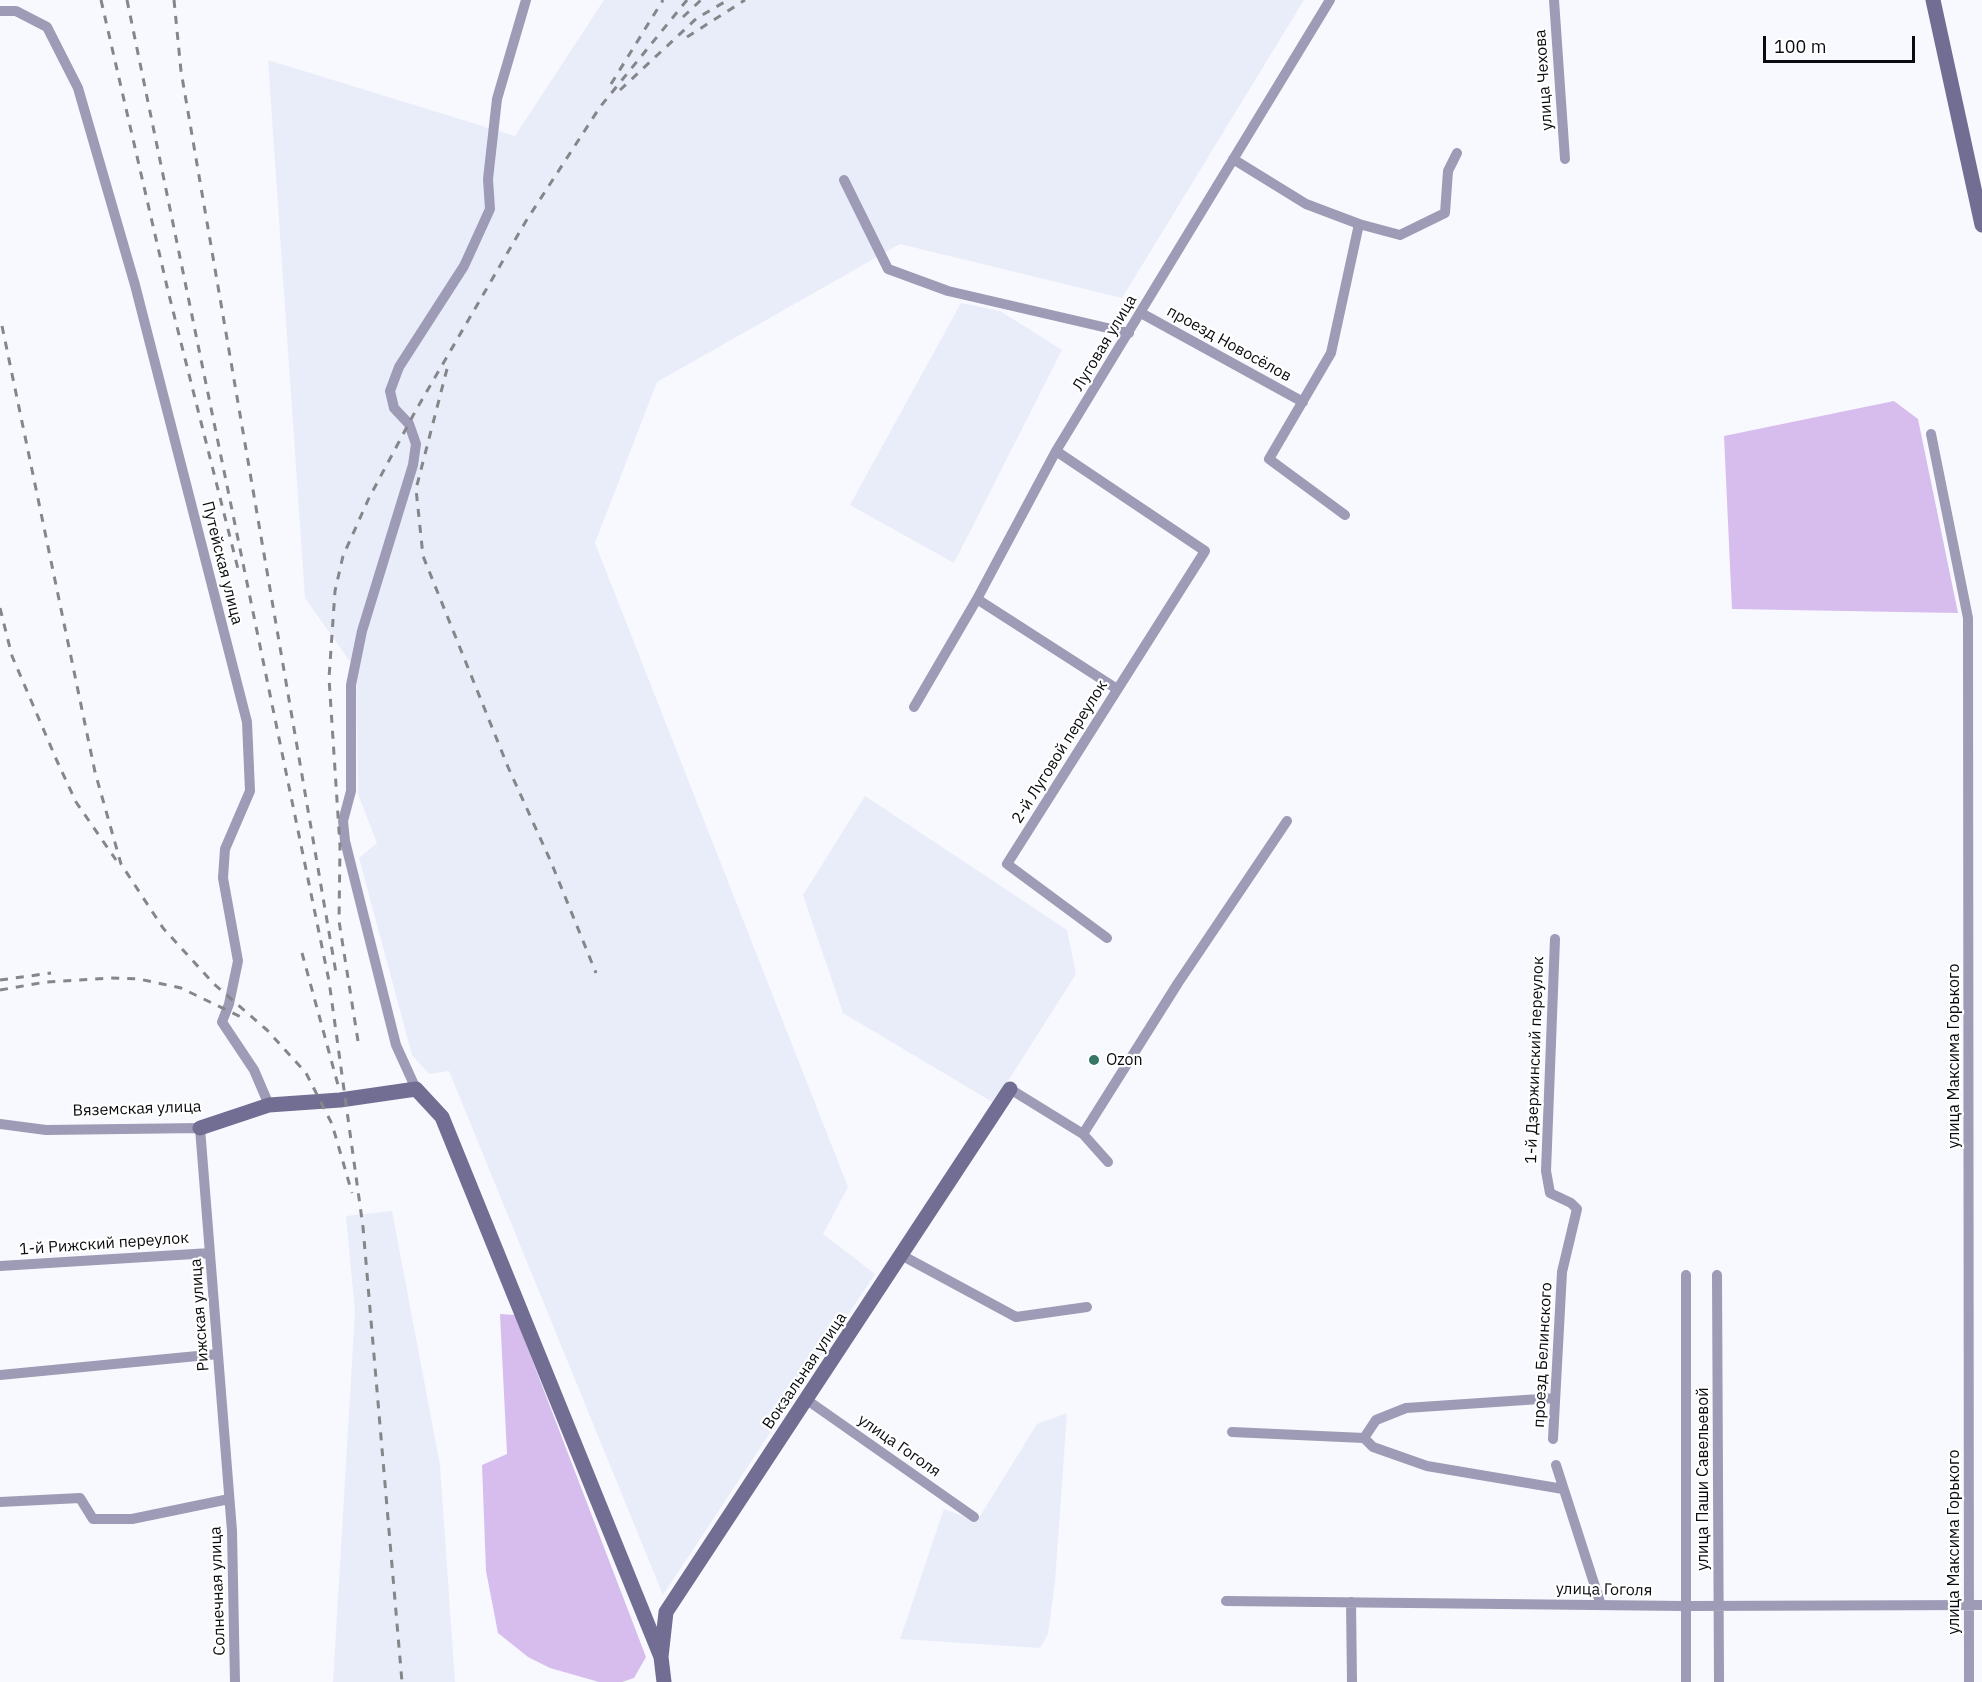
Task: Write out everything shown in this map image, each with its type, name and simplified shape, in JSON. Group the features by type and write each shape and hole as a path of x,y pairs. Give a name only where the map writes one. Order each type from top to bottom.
{"street":[{"path":"526,0 497,99 488,179 490,209 464,266 399,367 390,391 394,408 409,424 416,444 413,465 362,631 351,685 351,791 343,820 345,841 396,1045 416,1089 442,1117 661,1657"},
{"name":"Луговая улица","path":"914,707 977,599 1056,451 1330,0"},
{"name":"улица Чехова","path":"1554,0 1565,159"},
{"path":"1933,0 1982,225"},
{"name":"Путейская улица","path":"0,11 16,11 46,27 78,88 135,285 247,722 250,791 225,849 223,878 238,962 229,1004 222,1022 254,1070 269,1106"},
{"path":"1233,159 1306,204 1359,224 1400,235 1445,213 1448,171 1457,153"},
{"path":"844,180 888,269 948,291 1129,333"},
{"path":"1345,515 1269,459 1331,353 1359,224"},
{"name":"проезд Новосёлов","path":"1141,313 1303,402"},
{"name":"улица Максима Горького","path":"1931,434 1968,618 1969,1682"},
{"name":"2-й Луговой переулок","path":"1056,451 1206,551 1007,864 1107,938"},
{"path":"977,599 1117,689"},
{"path":"1083,1134 1178,983 1287,821"},
{"name":"1-й Дзержинский переулок","path":"1555,939 1546,1171 1550,1193 1571,1203 1577,1209 1562,1272"},
{"name":"Вяземская улица","path":"2,1127 46,1130 200,1128 269,1106 416,1089"},
{"path":"1010,1089 1083,1134 1108,1161"},
{"name":"Вокзальная улица","path":"664,1682 661,1657 666,1612 903,1256 1010,1089"},
{"name":"Рижская улица","path":"200,1128 229,1499"},
{"name":"1-й Рижский переулок","path":"0,1266 210,1252"},
{"path":"903,1256 1016,1317 1087,1307"},
{"name":"проезд Белинского","path":"1553,1439 1562,1272"},
{"name":"улица Паши Савельевой","path":"1686,1275 1686,1682"},
{"name":"улица Паши Савельевой","path":"1717,1275 1719,1682"},
{"path":"0,1376 218,1354"},
{"path":"1364,1438 1377,1420 1406,1408 1556,1398"},
{"name":"улица Гоголя","path":"807,1400 974,1517"},
{"path":"1232,1432 1364,1438 1373,1448 1427,1466 1563,1489"},
{"path":"1556,1464 1601,1605"},
{"path":"0,1502 80,1498 93,1519 132,1519 229,1499"},
{"name":"Солнечная улица","path":"229,1499 236,1682"},
{"name":"улица Гоголя","path":"1226,1601 1685,1606 1982,1605"},
{"path":"1351,1602 1352,1682"}],"shaded area":[{"path":"604,0 1304,0 1122,298 900,244 657,382 595,543 848,1187 823,1234 875,1274 663,1595 449,1071 429,1074 412,1055 359,858 377,843 358,794 356,670 305,598 268,60 515,136"},
{"path":"961,303 1000,311 1062,350 954,563 850,505"},
{"path":"1894,401 1918,419 1958,613 1732,609 1724,436"},
{"path":"865,796 1067,930 1076,974 994,1103 843,1013 803,895"},
{"path":"392,1211 440,1465 455,1682 333,1682 355,1312 346,1216"},
{"path":"500,1314 515,1315 646,1657 634,1678 622,1682 599,1682 550,1668 528,1657 498,1633 486,1571 482,1465 507,1454"},
{"path":"1067,1413 1055,1582 1048,1634 1040,1648 900,1639 944,1509 977,1521 1037,1424"}],"railway":[{"path":"101,0 168,291 238,569"},
{"path":"127,0 329,981 363,1227 402,1682"},
{"path":"174,0 181,71 336,973"},
{"path":"611,84 663,0"},
{"path":"358,1041 339,921 340,846 329,678 335,591 343,556 369,498 416,410 526,221 600,107 687,0"},
{"path":"683,17 701,0"},
{"path":"620,90 697,18 728,0"},
{"path":"687,37 745,0"},
{"path":"2,326 95,772 121,864 163,928 214,984 267,1030 306,1073 332,1124 352,1193"},
{"path":"447,369 416,489 423,556 508,767 551,862 596,973"},
{"path":"0,608 12,656 57,761 76,802 116,860"},
{"path":"302,953 338,1085"},
{"path":"0,980 51,973"},
{"path":"0,990 46,982 110,978 139,979 181,988 245,1019"}],"place":[{"name":"Ozon","path":"1094,1060"}]}
